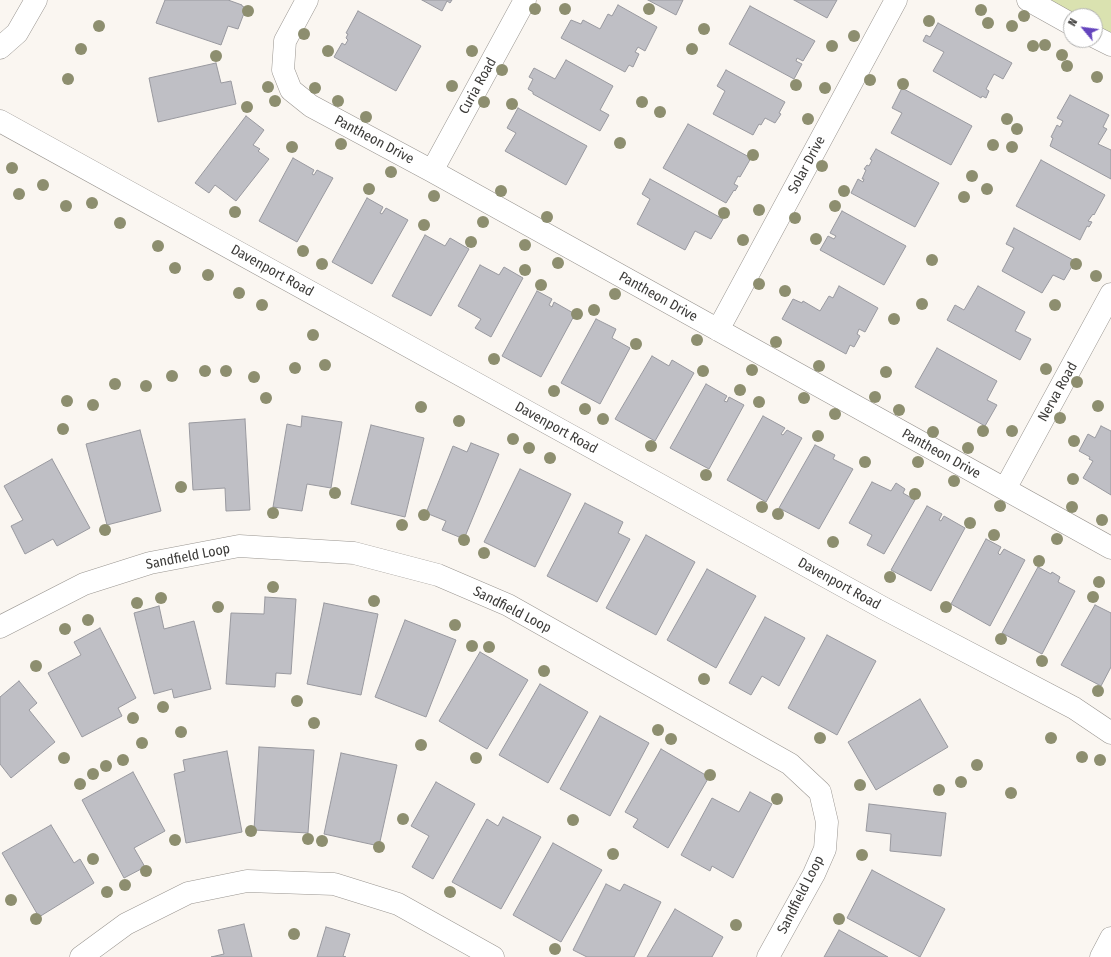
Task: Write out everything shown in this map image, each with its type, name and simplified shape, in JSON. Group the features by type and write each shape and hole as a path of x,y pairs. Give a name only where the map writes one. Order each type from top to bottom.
{"street":[{"path":"0,48 18,34 36,0"},
{"name":"Pantheon Drive","path":"307,0 285,41 283,70 291,90 311,106 432,171 1111,548"},
{"name":"Curia Road","path":"432,171 525,0"},
{"name":"Solar Drive","path":"718,330 896,0"},
{"path":"1028,0 1063,20"},
{"name":"Davenport Road","path":"0,121 878,606 1074,708 1111,733"},
{"name":"Nerva Road","path":"1005,489 1111,294"},
{"name":"Sandfield Loop","path":"0,627 84,584 150,563 239,546 354,553 438,575 508,605 790,764 820,792 827,822 825,849 814,874 768,957"},
{"path":"81,957 126,924 188,893 247,881 334,884 398,904 493,957"},
{"path":"1101,957 1111,938"}],"green space":[{"path":"1046,0 1111,0 1111,34 1103,30 1103,8 1063,9"}],"building":[{"path":"165,0 228,0 246,8 238,29 228,26 221,45 156,23"},
{"path":"422,0 452,0 450,3 447,1 442,11"},
{"path":"648,0 683,0 676,15"},
{"path":"794,0 837,0 827,18"},
{"path":"618,5 657,27 645,51 638,47 635,52 639,54 633,67 629,65 625,72 561,38 571,20 581,24 583,20 600,29 608,14 612,16"},
{"path":"750,6 815,41 803,61 797,58 796,61 802,64 794,79 729,44"},
{"path":"358,11 421,46 396,91 334,57 342,43 345,45 348,40 346,38 348,34 346,33"},
{"path":"938,23 1012,63 1003,79 994,74 986,89 989,91 986,98 982,96 981,98 933,71 944,52 923,41 926,35 930,37"},
{"path":"566,60 613,86 600,110 609,115 600,131 533,94 533,92 528,89 533,79 529,77 534,68 555,79"},
{"path":"216,63 221,83 231,81 236,104 158,122 149,78"},
{"path":"726,70 785,102 779,113 781,114 775,123 765,118 761,125 759,124 753,135 713,114 725,91 717,86"},
{"path":"902,88 972,126 951,165 891,133 902,113 892,108"},
{"path":"1070,95 1109,115 1103,127 1107,129 1098,144 1111,150 1111,179 1050,146 1053,138 1051,137 1057,125 1060,127 1063,121 1057,118"},
{"path":"518,108 587,146 566,185 505,151 516,133 507,128"},
{"path":"246,116 264,130 253,145 260,149 258,151 269,159 236,201 215,185 209,193 195,183"},
{"path":"688,124 751,158 740,177 738,176 734,184 738,186 726,203 663,168"},
{"path":"876,149 939,183 915,227 851,193 858,179 863,182 864,179 862,179 866,170 864,169 867,165 869,166 872,160 870,159"},
{"path":"293,158 314,170 312,174 314,175 317,170 333,178 297,242 259,221"},
{"path":"1041,160 1105,195 1094,215 1093,214 1088,221 1092,222 1089,227 1087,226 1080,240 1016,206"},
{"path":"650,179 723,219 711,239 695,231 685,250 637,224 650,199 642,194"},
{"path":"367,198 383,207 380,213 382,214 386,208 408,220 372,284 332,262"},
{"path":"842,211 906,246 884,285 820,250 828,236 834,239 836,236 830,233"},
{"path":"1014,228 1075,261 1064,280 1053,275 1042,293 1002,271 1014,248 1006,244"},
{"path":"425,235 445,246 450,238 469,249 431,316 392,296"},
{"path":"480,265 499,275 504,267 523,278 491,337 475,328 481,319 458,306"},
{"path":"839,286 878,308 865,332 859,329 857,334 860,336 854,347 850,345 846,354 782,319 793,299 802,303 803,301 820,311 829,296 833,298"},
{"path":"978,286 1025,312 1015,331 1031,339 1020,360 947,320 955,305 964,310"},
{"path":"537,291 552,299 549,305 552,307 554,302 575,314 541,377 502,356"},
{"path":"596,319 616,329 612,338 630,348 600,404 561,383"},
{"path":"937,348 997,381 987,400 997,405 985,426 915,387"},
{"path":"652,356 669,366 672,360 694,373 655,441 615,419"},
{"path":"706,384 727,396 724,401 727,402 729,397 744,405 709,469 670,448"},
{"path":"302,416 342,422 331,488 307,484 302,511 273,507 287,424 301,427"},
{"path":"763,416 785,428 781,434 783,435 787,430 802,438 766,502 727,480"},
{"path":"245,419 250,510 226,511 225,488 193,490 189,423"},
{"path":"371,425 424,438 405,517 351,504"},
{"path":"1101,426 1111,431 1111,495 1083,478 1093,461 1089,459 1090,457 1079,451 1088,434 1095,438"},
{"path":"140,430 161,511 107,525 86,444"},
{"path":"471,443 499,454 464,539 442,530 446,521 426,513 453,446 467,452"},
{"path":"815,445 835,455 833,459 853,469 819,529 779,508"},
{"path":"52,459 90,528 57,546 53,539 25,554 11,526 23,520 4,486"},
{"path":"520,469 571,494 535,567 484,542"},
{"path":"872,482 891,491 896,483 905,489 903,493 915,500 884,554 867,545 872,535 849,523"},
{"path":"585,503 623,522 618,533 630,539 597,602 547,576"},
{"path":"927,506 942,514 939,520 941,521 944,516 965,528 931,591 891,570"},
{"path":"646,535 695,562 656,635 606,608"},
{"path":"986,539 1001,547 998,553 1000,555 1004,549 1025,560 990,626 951,604"},
{"path":"1038,567 1051,574 1052,572 1060,577 1058,582 1075,591 1042,654 1002,633"},
{"path":"707,569 756,596 716,668 667,640"},
{"path":"265,597 296,599 291,674 276,673 275,687 226,684 231,613 264,614"},
{"path":"324,603 378,614 361,695 307,684"},
{"path":"1095,605 1111,613 1111,667 1101,686 1061,665"},
{"path":"159,606 164,629 194,621 211,689 174,698 172,689 154,694 134,613"},
{"path":"765,617 805,638 779,686 762,676 751,695 729,683"},
{"path":"405,620 456,640 426,717 375,697"},
{"path":"100,628 136,698 118,708 122,716 82,737 48,673 81,655 74,642"},
{"path":"827,635 876,661 837,735 788,708"},
{"path":"480,652 528,680 487,749 439,721"},
{"path":"19,681 37,703 29,710 55,742 11,778 0,764 0,697"},
{"path":"540,684 588,712 548,783 499,755"},
{"path":"920,699 948,747 876,790 848,742"},
{"path":"600,716 649,743 610,816 560,789"},
{"path":"259,747 314,750 308,833 254,830"},
{"path":"661,749 709,777 668,848 633,827 638,819 625,812"},
{"path":"227,751 242,832 186,843 174,774 185,771 183,760"},
{"path":"341,753 397,765 379,846 324,834"},
{"path":"133,772 165,831 134,848 145,867 124,878 82,800"},
{"path":"436,782 475,804 433,879 412,867 429,836 411,826"},
{"path":"750,792 772,804 733,878 712,866 710,871 681,855 712,798 739,812"},
{"path":"869,804 946,813 941,856 890,851 891,834 866,831"},
{"path":"503,817 541,837 501,909 452,882 487,819 498,826"},
{"path":"51,825 74,863 80,859 94,883 39,917 2,853"},
{"path":"553,843 602,870 561,942 513,915"},
{"path":"872,870 945,909 920,957 847,918"},
{"path":"606,884 620,891 624,884 661,902 634,957 587,957 573,950"},
{"path":"675,909 723,937 712,957 647,957"},
{"path":"244,924 252,957 211,957 224,954 218,930"},
{"path":"326,927 350,934 343,956 346,957 317,957"},
{"path":"839,930 888,957 824,957"}]}
